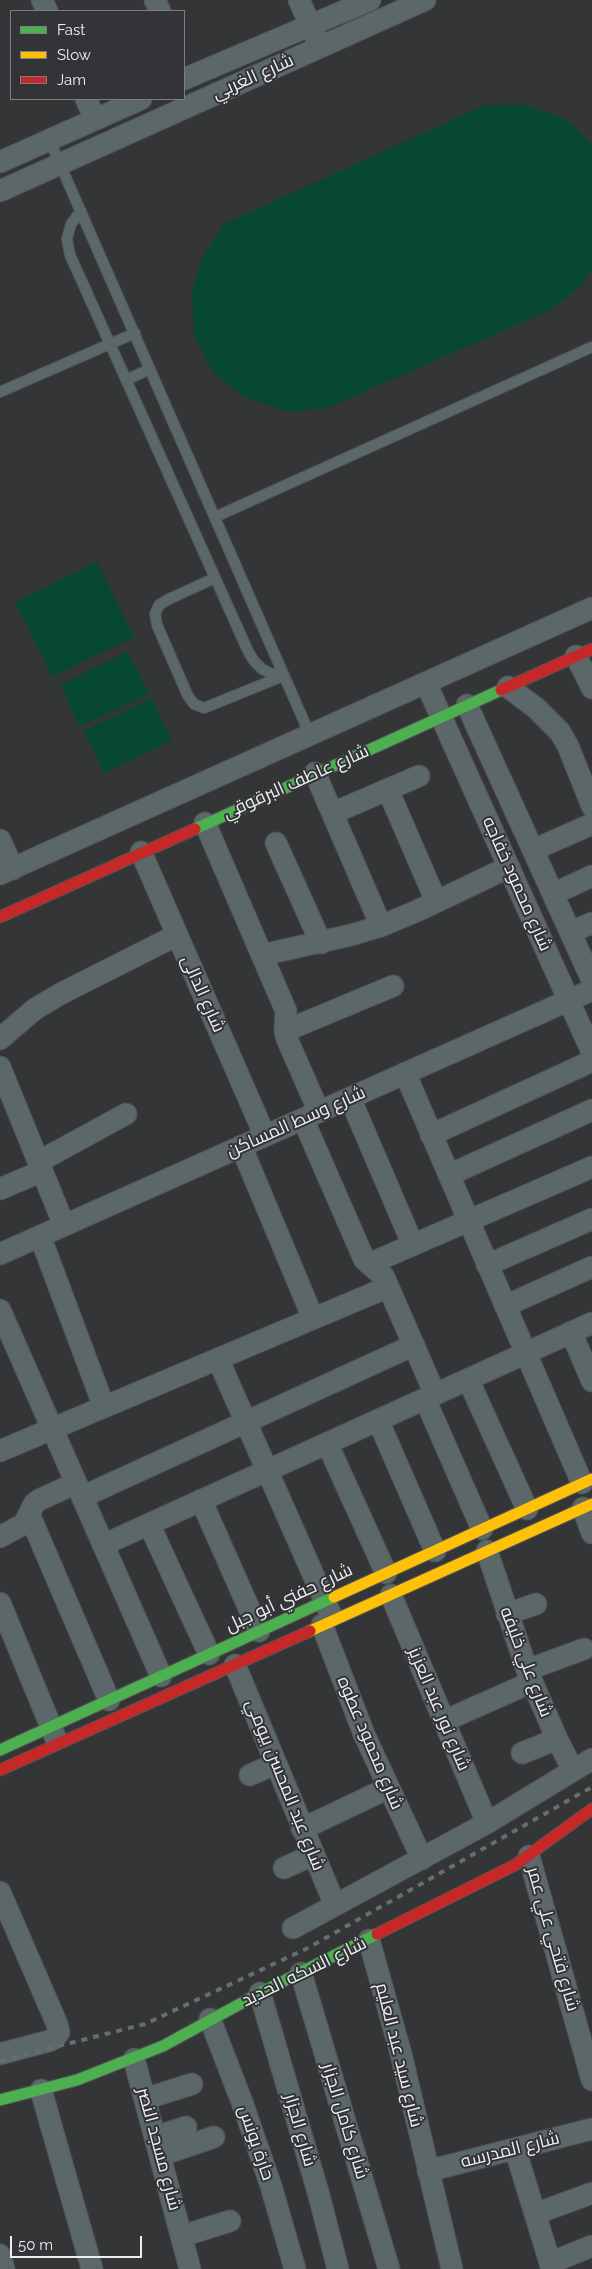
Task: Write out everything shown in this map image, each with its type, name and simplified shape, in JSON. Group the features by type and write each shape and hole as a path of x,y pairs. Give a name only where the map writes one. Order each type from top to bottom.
{"street":[{"path":"299,0 320,47"},
{"name":"شارع الغربي","path":"186,74 311,27 370,0"},
{"name":"شارع الغربي","path":"0,191 425,0"},
{"path":"86,100 95,119"},
{"path":"0,162 138,100"},
{"name":"شارع عاطف البرقوقي","path":"6,872 592,608"},
{"path":"584,653 592,688"},
{"name":"شارع عاطف البرقوقي","path":"0,917 584,653"},
{"name":"شارع محمود خفاجه","path":"426,682 592,1052"},
{"path":"508,687 536,708 560,732 592,806"},
{"name":"شارع محمود خفاجه","path":"468,705 592,980"},
{"path":"315,773 381,926"},
{"path":"332,813 420,776"},
{"path":"388,790 436,901"},
{"path":"205,823 286,1011 285,1031 311,1115 364,1259 379,1272 388,1287 414,1345 430,1396 482,1529"},
{"path":"533,850 592,824"},
{"path":"0,841 6,872"},
{"path":"276,843 321,943"},
{"name":"شارع الدالى","path":"141,852 265,1136"},
{"path":"262,955 321,943 381,926 509,867"},
{"path":"553,894 592,876"},
{"path":"571,932 592,923"},
{"path":"0,1039 36,1009 62,993 177,935"},
{"path":"285,1031 393,986"},
{"name":"شارع وسط المساكن","path":"0,1254 592,990"},
{"path":"431,1135 592,1061"},
{"path":"0,1068 64,1225"},
{"path":"405,1073 505,1306 587,1481"},
{"path":"350,1098 413,1245"},
{"path":"449,1175 592,1110"},
{"path":"0,1189 40,1167 126,1114"},
{"path":"241,1146 313,1318"},
{"path":"369,1264 592,1168"},
{"path":"487,1265 592,1219"},
{"path":"40,1236 104,1407"},
{"path":"505,1306 592,1267"},
{"path":"1,1447 52,1429 388,1287"},
{"path":"0,1310 162,1676"},
{"path":"104,1545 592,1323"},
{"path":"571,1332 592,1381"},
{"path":"0,1537 24,1524 34,1504 39,1500 79,1490 246,1422 414,1345"},
{"name":"شارع محمود عطوه","path":"218,1359 267,1470 327,1615 364,1734 422,1858"},
{"path":"468,1379 527,1509"},
{"path":"378,1420 435,1551"},
{"path":"327,1443 386,1573"},
{"name":"شارع حفني أبو جبل","path":"0,1750 54,1736 235,1665 327,1615 386,1573 587,1481"},
{"path":"201,1500 259,1631"},
{"path":"587,1506 592,1533"},
{"name":"شارع حفني أبو جبل","path":"0,1770 109,1700 259,1631 327,1615 390,1595 587,1506"},
{"path":"29,1514 109,1700"},
{"path":"149,1524 209,1654"},
{"name":"شارع علي خليفه","path":"487,1551 529,1676 573,1770"},
{"name":"شارع نور عبد العزيز","path":"390,1595 487,1823"},
{"path":"0,1603 54,1736"},
{"path":"507,1614 536,1604"},
{"path":"444,1721 584,1649"},
{"name":"شارع عبد المحسن بيومي","path":"235,1665 335,1904"},
{"path":"522,1754 557,1739"},
{"path":"293,1928 487,1823 592,1759"},
{"path":"250,1775 275,1764"},
{"path":"302,1829 388,1788"},
{"name":"شارع السكه الحديد","path":"0,2100 76,2080 134,2059 163,2046 260,1993 489,1879 529,1856 592,1809"},
{"path":"284,1868 314,1855"},
{"name":"شارع فتحي علي عمر","path":"529,1856 592,2080"},
{"path":"0,1892 6,1918 58,2024 59,2032 55,2038 49,2041 0,2054"},
{"name":"شارع سيد عبد العليم","path":"369,1940 401,2054 452,2269"},
{"name":"شارع كامل الجزار","path":"301,1973 389,2269"},
{"name":"شارع الجزار","path":"260,1993 318,2192 338,2269"},
{"name":"حارة يونس","path":"210,2019 268,2176 295,2269"},
{"name":"شارع مسجد النصر","path":"134,2059 190,2269"},
{"path":"145,2099 192,2084"},
{"path":"42,2090 92,2269"},
{"path":"158,2146 186,2127"},
{"name":"شارع المدرسه","path":"428,2171 592,2129"},
{"path":"158,2146 214,2137"},
{"path":"515,2149 551,2266 592,2246"},
{"path":"535,2214 592,2193"},
{"path":"182,2236 230,2221"},
{"path":"0,2255 4,2269"}],"lane":[{"path":"50,140 310,735"},
{"path":"81,211 71,224 67,240 70,255 254,661 267,672 284,675"},
{"path":"0,392 135,333"},
{"path":"215,517 592,347"},
{"path":"126,380 150,369"},
{"path":"215,578 168,599 159,605 155,614 157,625 188,696 194,704 204,708 284,675"}],"green space":[{"path":"485,105 524,105 566,119 592,144 592,268 582,285 552,309 330,407 288,412 243,397 212,370 194,335 192,293 202,258 224,224"},
{"path":"97,562 134,637 52,677 15,602"},
{"path":"128,651 149,694 80,727 60,685"},
{"path":"152,698 172,740 104,773 83,731"}],"railway":[{"path":"0,2061 145,2024 308,1948 592,1787"}],"traffic: fast":[{"path":"195,829 501,690"},
{"path":"0,1750 334,1597"},
{"path":"0,2100 77,2080 163,2046 260,1993 377,1934"}],"traffic: slow":[{"path":"334,1597 592,1479"},
{"path":"310,1631 592,1504"}],"traffic: jam":[{"path":"501,690 592,649"},
{"path":"0,917 195,829"},
{"path":"0,1770 310,1631"},
{"path":"377,1934 515,1865 592,1809"}]}
